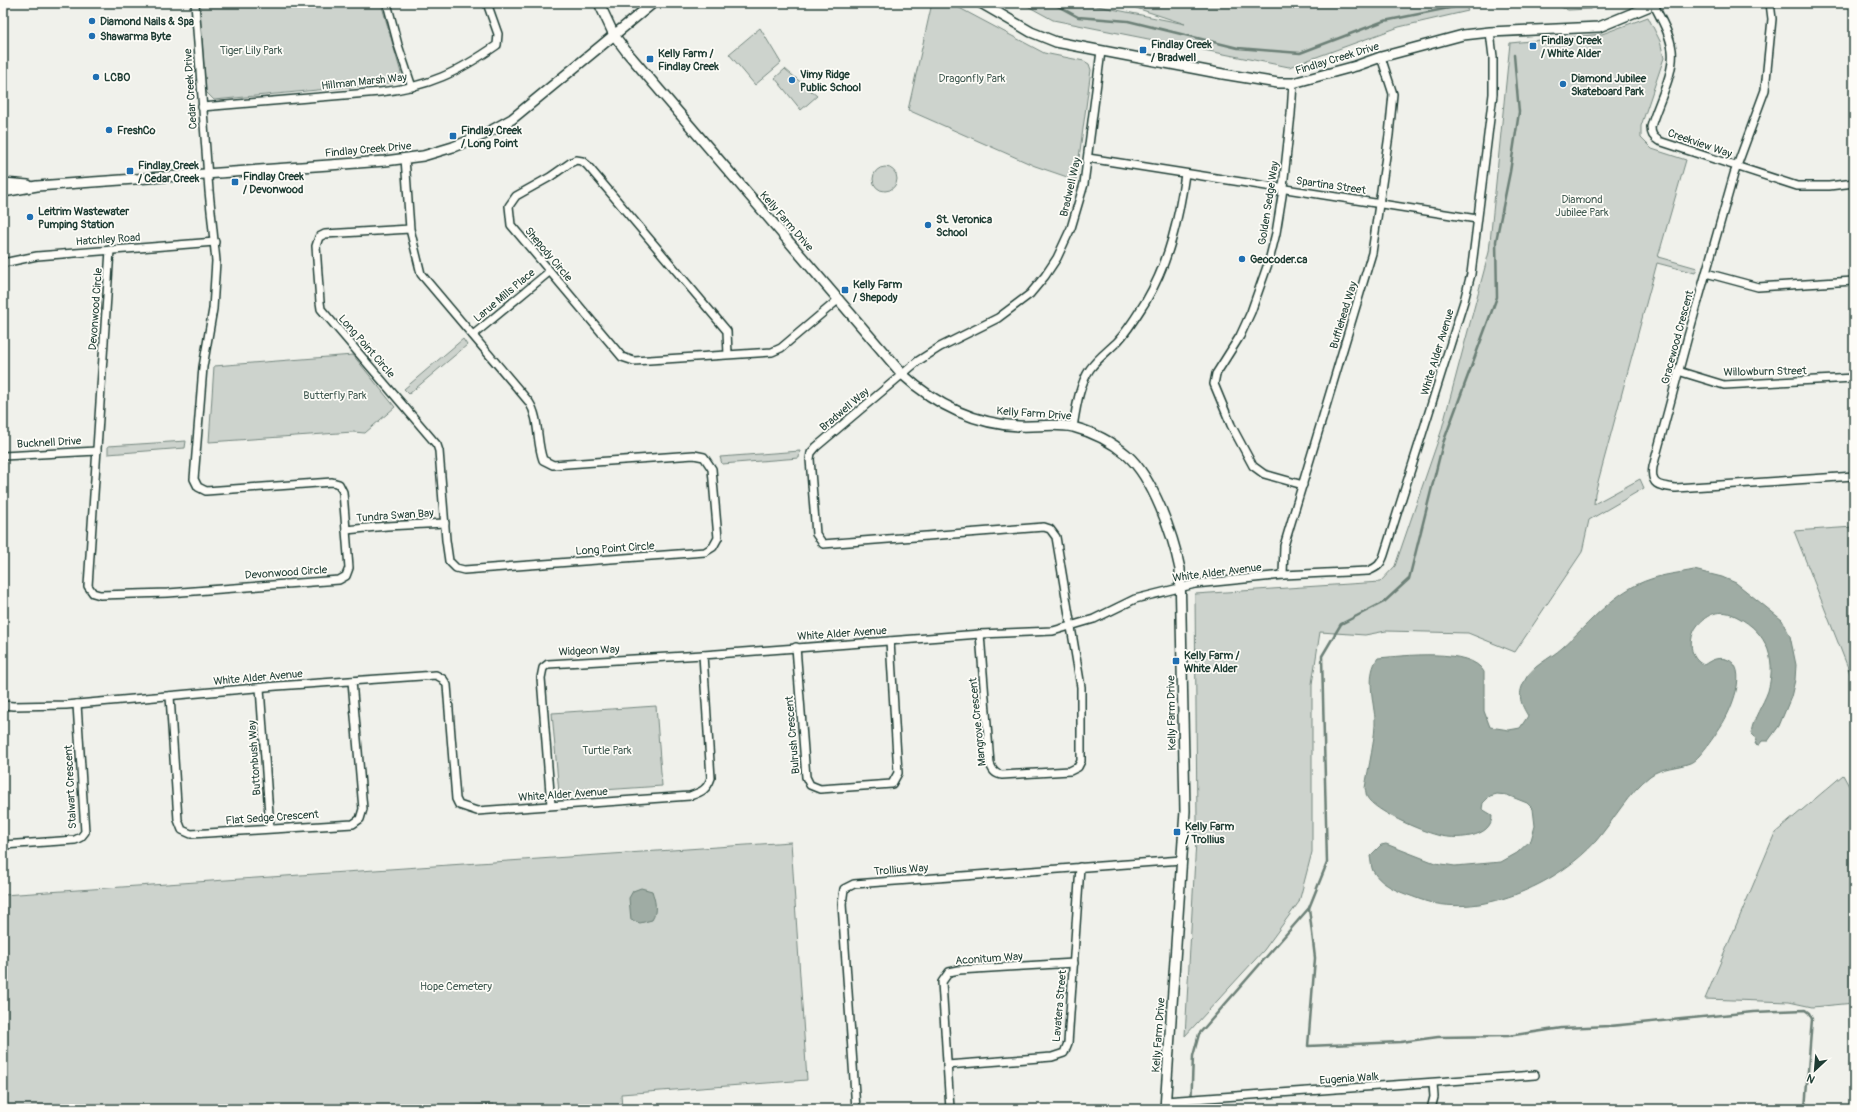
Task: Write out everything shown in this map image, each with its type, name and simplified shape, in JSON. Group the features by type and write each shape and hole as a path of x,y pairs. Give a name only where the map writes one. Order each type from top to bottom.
{"street":[{"name":"Cedar Creek Drive","path":"195,3 208,174"},
{"path":"387,3 398,45 412,87"},
{"name":"Hillman Marsh Way","path":"202,107 380,92 412,87 438,78 465,67 497,45 498,34 487,3"},
{"name":"Kelly Farm Drive","path":"599,3 614,35 902,374 941,403 971,417 1005,425 1073,427 1114,445 1139,469 1164,516 1174,540 1180,569 1185,811 1165,1105"},
{"name":"Findlay Creek Drive","path":"3,192 37,186 208,174 423,156 453,147 483,135 512,119 653,3"},
{"name":"Findlay Creek Drive","path":"981,3 1030,32 1056,42 1223,74 1293,84 1356,66 1381,56 1456,37 1490,32 1599,27 1655,4"},
{"name":"Gracewood Crescent","path":"1770,3 1772,19 1765,90 1736,167 1678,371 1653,467 1653,478 1655,484 1661,487 1676,488 1854,476"},
{"name":"Creekview Way","path":"1655,4 1668,32 1672,51 1669,75 1653,118 1651,133 1659,141 1798,186 1829,186 1854,183"},
{"name":"White Alder Avenue","path":"3,705 77,704 260,688 436,675 443,679 447,685 454,790 459,805 477,811 690,796 701,793 708,786 711,778 703,655 796,647 1053,630 1070,627 1094,619 1135,600 1181,586 1283,575 1368,571 1381,564 1471,274 1493,94 1493,57 1490,32"},
{"name":"Bradwell Way","path":"1070,627 1056,537 1050,529 1044,527 828,545 823,544 818,539 816,534 810,460 811,453 816,447 918,361 940,347 998,318 1030,294 1057,258 1071,228 1084,184 1101,51"},
{"name":"Bufflehead Way","path":"1283,575 1284,546 1368,269 1380,203 1393,94 1381,56"},
{"name":"Golden Sedge Way","path":"1293,84 1283,189 1276,233 1262,286 1240,336 1216,374 1214,384 1231,425 1253,466 1264,474 1303,485"},
{"name":"Long Point Circle","path":"405,158 410,228 421,274 535,411 538,448 543,460 553,465 694,455 704,457 712,469 718,538 713,547 705,552 464,570 456,568 449,562 439,451 437,445 321,310 320,302 316,246 319,238 325,234 410,228"},
{"name":"Spartina Street","path":"1088,158 1477,219"},
{"name":"Shepody Circle","path":"728,355 727,331 587,165 582,161 576,160 570,163 550,177 516,196 509,206 511,226 622,357 634,361 728,355 772,352 781,348 839,299"},
{"name":"Devonwood Circle","path":"110,250 88,586 92,593 100,595 168,593 339,580 346,576 349,568 344,492 339,484 332,482 206,490 198,487 194,479 203,366 216,283 215,242 208,174"},
{"path":"1073,427 1081,392 1090,369 1119,339 1131,324 1147,299 1162,267 1174,234 1185,174"},
{"name":"Findlay Creek Drive","path":"3,183 37,186"},
{"name":"Hatchley Road","path":"3,262 37,256 215,242"},
{"name":"Larue Mills Place","path":"473,335 549,272"},
{"path":"1706,273 1758,287 1854,281"},
{"name":"Willowburn Street","path":"1678,371 1724,384 1854,378"},
{"name":"Bucknell Drive","path":"3,456 97,451"},
{"name":"Tundra Swan Bay","path":"346,530 445,523"},
{"name":"Mangrove Crescent","path":"980,634 990,764 993,772 1002,775 1070,770 1078,767 1081,761 1081,687 1070,627"},
{"name":"Bulrush Crescent","path":"796,647 806,778 810,785 820,789 892,784 896,779 898,773 890,641"},
{"name":"Widgeon Way","path":"551,805 541,678 543,668 548,664 555,662 703,655"},
{"name":"Flat Sedge Crescent","path":"170,696 178,820 182,830 190,834 353,824 360,819 363,809 352,681"},
{"name":"Buttonbush Way","path":"260,688 270,828"},
{"name":"Stalwart Crescent","path":"3,846 75,840 81,837 85,832 77,704"},
{"name":"Trollius Way","path":"856,1109 842,904 844,890 854,884 1182,860"},
{"name":"Lavatera Street","path":"947,1066 1052,1057 1064,1053 1068,1043 1080,867"},
{"name":"Aconitum Way","path":"950,1109 942,982 949,972 959,970 1074,964"},
{"name":"Eugenia Walk","path":"1165,1105 1535,1076"},
{"path":"1431,1109 1434,1097 1434,1083"}],"green space":[{"name":"Tiger Lily Park","path":"199,3 381,3 401,73 397,81 390,83 214,100 206,92"},
{"name":"Dragonfly Park","path":"932,3 950,3 1044,53 1084,61 1089,64 1091,70 1076,180 1035,166 908,110"},
{"path":"1022,3 1083,3 1185,24 1121,3 1464,3 1468,11 1399,27 1289,67 1053,20"},
{"path":"1552,3 1602,3 1590,9 1568,10"},
{"name":"Diamond Jubilee Park","path":"1648,17 1660,41 1664,58 1641,126 1641,138 1652,149 1686,160 1658,257 1697,268 1695,273 1657,263 1595,493 1594,504 1640,479 1644,488 1589,520 1582,552 1515,652 1468,633 1386,631 1365,635 1320,632 1312,684 1312,852 1299,902 1264,950 1185,1036 1197,823 1195,594 1380,582 1395,566 1441,432 1489,252 1510,43 1602,34"},
{"path":"760,28 781,63 755,85 729,54"},
{"path":"785,69 817,96 801,110 775,78"},
{"path":"885,167 894,170 897,179 894,188 885,191 876,188 873,179 876,170"},
{"path":"463,339 467,345 409,394 404,389"},
{"name":"Butterfly Park","path":"353,355 395,407 365,433 353,432 209,442 214,366"},
{"path":"186,441 185,448 108,454 108,446"},
{"path":"800,451 799,458 722,464 720,457"},
{"path":"1854,527 1854,683 1794,531"},
{"name":"Turtle Park","path":"656,706 662,786 559,793 552,713"},
{"path":"1843,775 1854,795 1854,1003 1812,1007 1789,1002 1705,999 1775,833"},
{"name":"Hope Cemetery","path":"791,842 807,1080 621,1094 622,1109 493,1109 493,1104 428,1109 3,1109 3,895"}],"shaded area":[{"path":"1694,570 1722,577 1736,583 1782,620 1790,636 1796,665 1795,680 1791,697 1779,726 1768,741 1762,741 1759,745 1755,744 1757,739 1751,733 1754,722 1768,691 1771,678 1771,666 1766,644 1752,627 1742,620 1731,614 1721,612 1712,614 1697,626 1691,642 1695,658 1699,662 1704,665 1714,659 1726,659 1733,663 1737,671 1738,680 1736,690 1725,720 1707,747 1694,761 1685,765 1659,771 1642,783 1628,798 1603,833 1580,857 1560,872 1515,895 1490,902 1466,905 1442,905 1419,899 1393,889 1377,877 1372,869 1370,856 1381,845 1386,844 1435,863 1455,866 1501,862 1517,853 1531,840 1535,826 1533,809 1527,803 1507,795 1497,794 1490,796 1483,803 1482,809 1492,815 1491,823 1486,829 1479,833 1462,837 1444,837 1430,833 1399,820 1371,802 1367,797 1365,788 1375,725 1371,679 1374,664 1378,658 1435,655 1465,659 1477,664 1484,672 1484,711 1490,727 1509,730 1520,728 1528,716 1523,708 1520,696 1524,682 1531,671 1562,648 1614,599 1626,591 1638,584 1656,577"},
{"path":"641,888 652,891 655,902 655,913 652,920 640,923 631,920 629,898 633,891"}],"waterway":[{"path":"1052,3 1078,17 1128,21 1238,48 1300,53 1384,21 1464,5"},
{"path":"1485,3 1490,3"},
{"path":"1191,1109 1193,1056 1199,1034 1309,908 1327,863 1322,656 1341,624 1384,602 1409,579 1443,443 1497,297 1496,241 1510,172 1519,112 1514,55"},
{"path":"1309,908 1315,958 1308,1046 1401,1042 1438,1037 1508,1036 1562,1028 1610,1026 1753,1012 1805,1010 1809,1013 1812,1019 1805,1109"}],"place":[{"name":"Diamond Nails & Spa","path":"92,21"},
{"name":"Shawarma Byte","path":"92,36"},
{"name":"Findlay Creek / White Alder","path":"1533,46"},
{"name":"Findlay Creek / Bradwell","path":"1143,50"},
{"name":"Kelly Farm / Findlay Creek","path":"650,59"},
{"name":"LCBO","path":"96,77"},
{"name":"Vimy Ridge Public School","path":"792,80"},
{"name":"Diamond Jubilee Skateboard Park","path":"1563,84"},
{"name":"FreshCo","path":"109,130"},
{"name":"Findlay Creek / Long Point","path":"453,136"},
{"name":"Findlay Creek / Cedar Creek","path":"130,171"},
{"name":"Findlay Creek / Devonwood","path":"235,182"},
{"name":"Leitrim Wastewater Pumping Station","path":"30,217"},
{"name":"St. Veronica School","path":"928,225"},
{"name":"Geocoder.ca","path":"1242,259"},
{"name":"Kelly Farm / Shepody","path":"845,290"},
{"name":"Kelly Farm / White Alder","path":"1176,661"},
{"name":"Kelly Farm / Trollius","path":"1177,832"}]}
